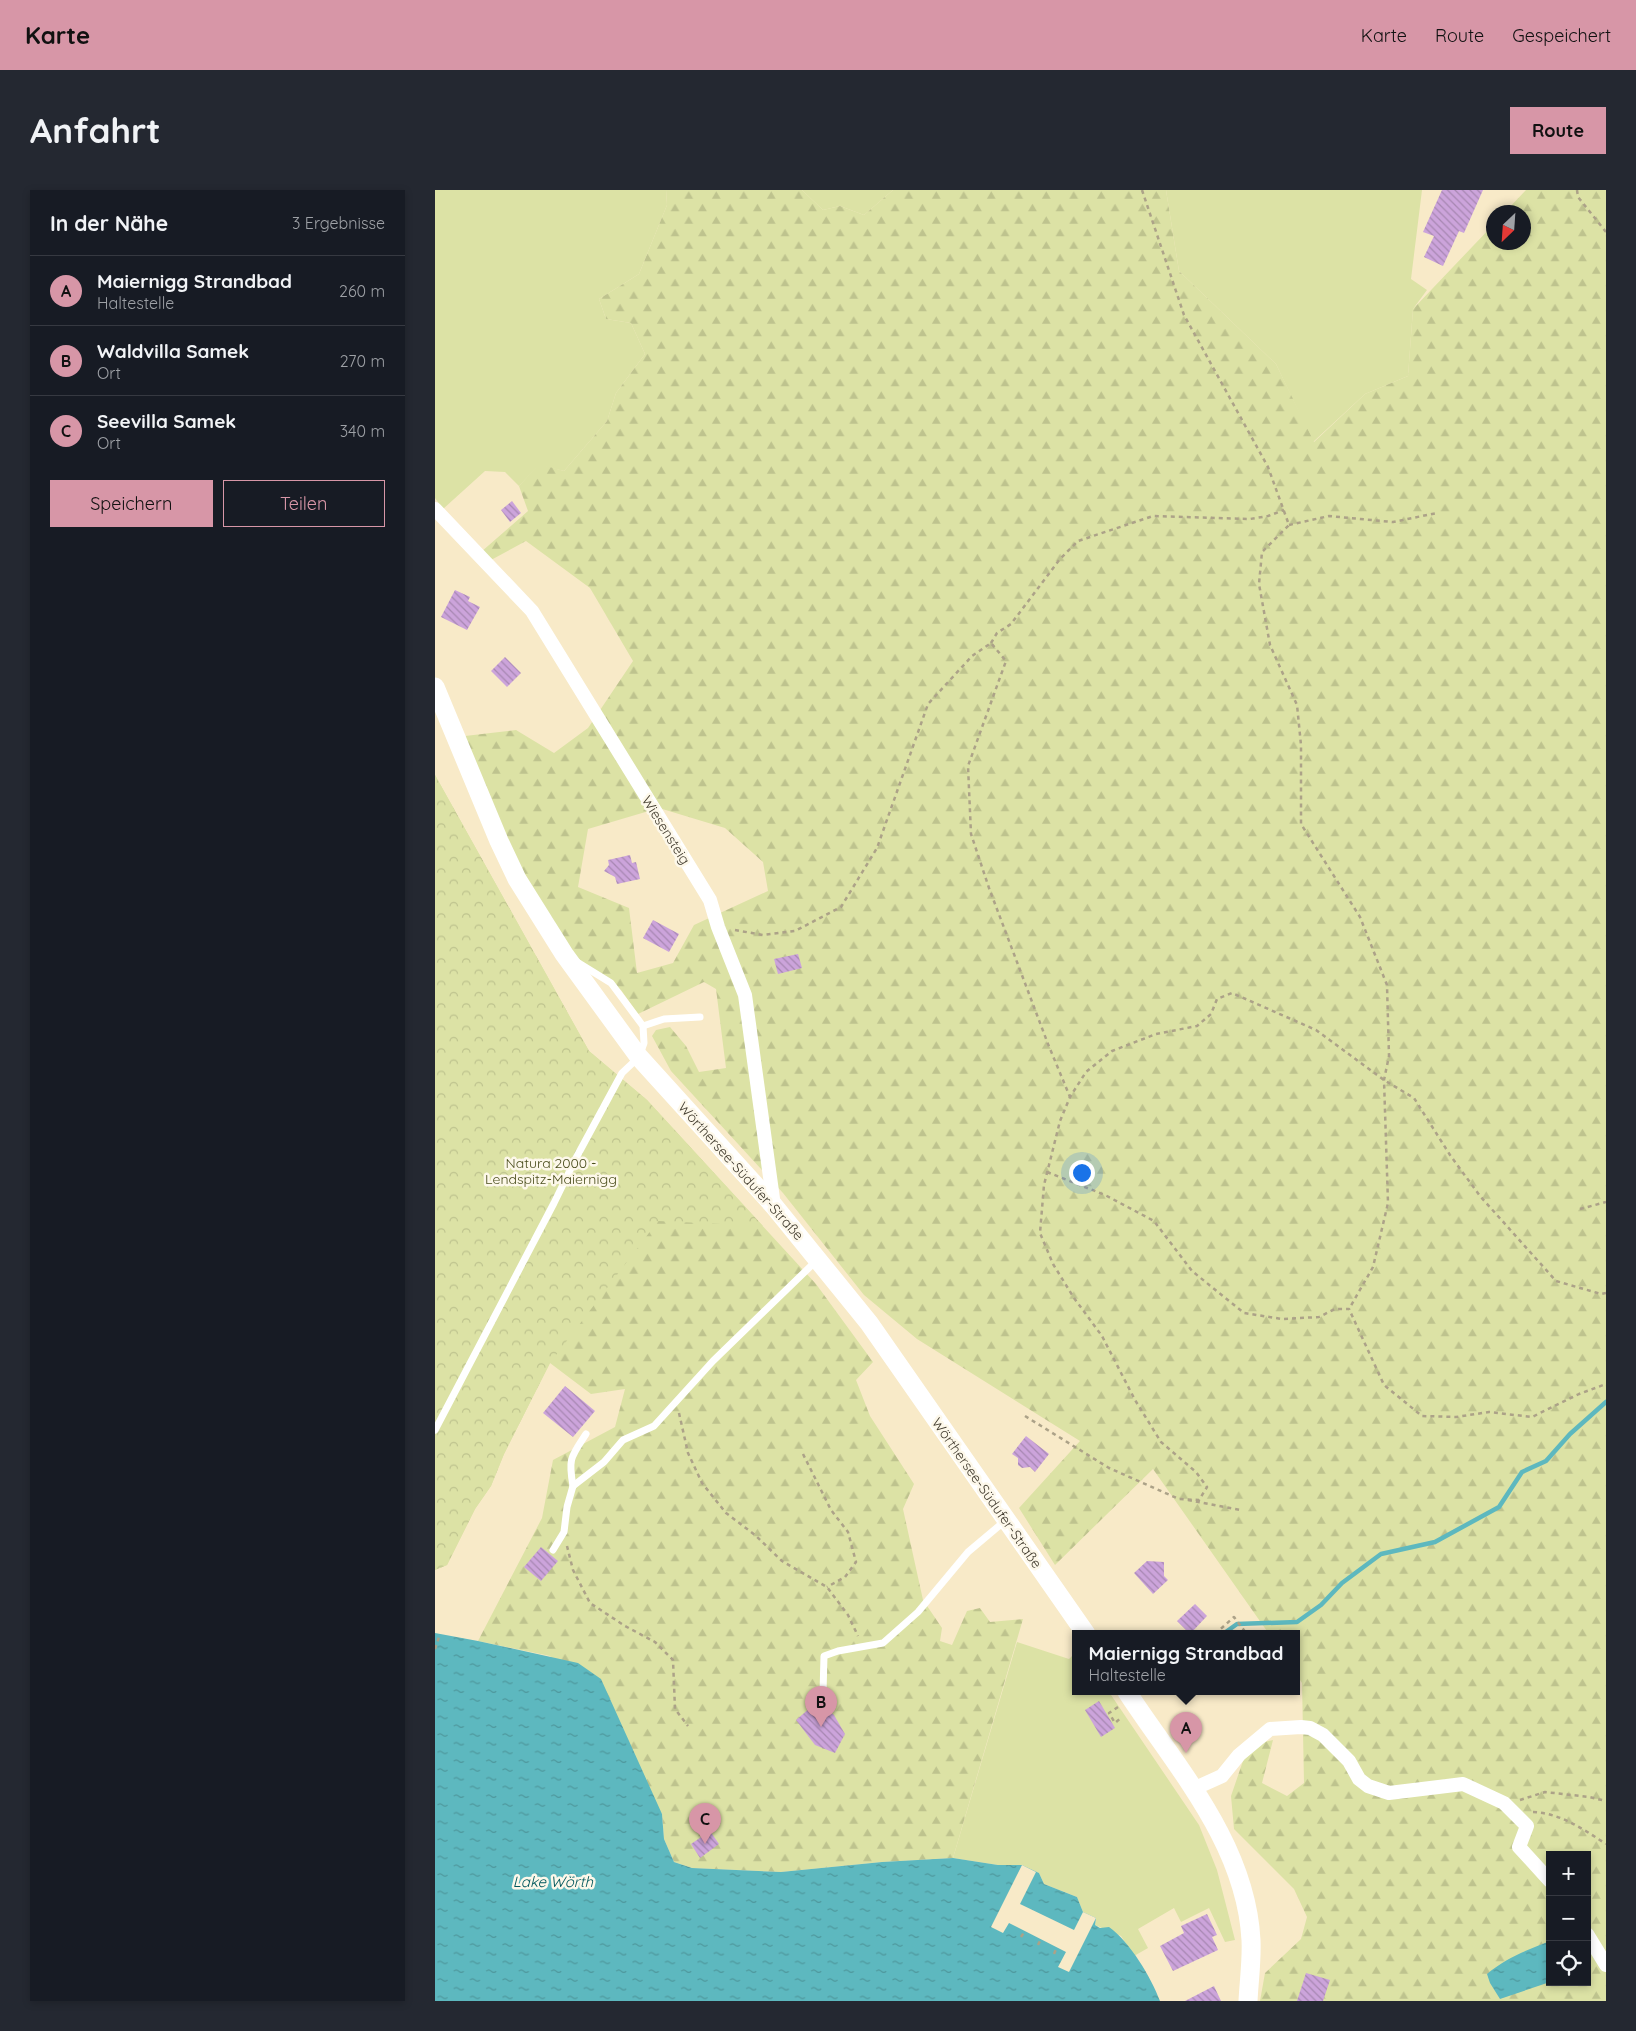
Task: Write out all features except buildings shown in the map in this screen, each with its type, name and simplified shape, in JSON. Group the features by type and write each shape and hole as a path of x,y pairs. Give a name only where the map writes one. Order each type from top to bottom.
{"main road":[{"name":"Wörthersee-Südufer-Straße","path":"435,687 499,841 517,879 564,954 639,1057 774,1206 869,1323 1082,1630"},
{"path":"1120,1699 1173,1757 1215,1826 1237,1872 1245,1901 1251,1940 1248,2001"}],"street":[{"name":"Wiesensteig","path":"435,509 532,611 709,900 745,996 774,1206"},
{"path":"1193,1789 1221,1776 1239,1755 1270,1729 1310,1728 1323,1735 1349,1761 1359,1779 1368,1786 1389,1793 1463,1784 1508,1807 1527,1826 1519,1847 1546,1877"},
{"path":"1591,1941 1606,1965"}],"lane":[{"path":"435,1430 622,1073 639,1057 644,1043 643,1026 611,983 564,954"},
{"path":"643,1026 664,1019 700,1016"},
{"path":"573,1486 604,1462 623,1440 654,1426 713,1361 818,1259"},
{"path":"553,1550 564,1532 567,1507 573,1486 569,1464 574,1452 586,1434"},
{"path":"823,1693 824,1656 883,1643 911,1618 967,1552 1006,1520"}],"path":[{"path":"1142,190 1185,315 1268,467 1289,525"},
{"path":"1577,190 1579,197 1606,232"},
{"path":"718,927 763,935 795,930 841,907 877,848 929,704 972,656 991,643 997,633 1011,624 1060,559 1078,541 1153,516 1250,520 1284,510"},
{"path":"1349,1309 1373,1267 1388,1203 1384,1080 1389,1056 1387,984 1360,917 1301,824 1301,745 1297,705 1270,645 1259,584 1262,552 1289,525 1329,516 1393,522 1437,513"},
{"path":"991,643 1005,661 968,766 971,834 996,907 1070,1097"},
{"path":"1179,1499 1199,1500 1207,1487 1196,1472 1161,1442 1135,1400 1102,1336 1074,1298 1053,1264 1040,1233 1044,1185 1060,1121 1070,1097 1086,1072 1112,1051 1155,1034 1197,1026 1211,1014 1217,999 1232,993 1316,1030 1384,1080 1414,1098 1450,1155 1480,1196 1556,1281 1601,1294 1606,1293"},
{"path":"1047,1172 1105,1195 1154,1220 1192,1271 1244,1314 1282,1319 1319,1317 1335,1309 1349,1309"},
{"path":"1579,1209 1606,1202"},
{"path":"1349,1309 1384,1385 1422,1416 1456,1417 1489,1412 1532,1417 1579,1394 1606,1384"},
{"path":"678,1400 681,1424 688,1452 702,1483 727,1513 755,1535 782,1561 827,1587 848,1615 863,1646"},
{"path":"1025,1416 1109,1468 1179,1499 1239,1510"},
{"path":"803,1454 831,1510 848,1532 856,1562 845,1577 827,1587"},
{"path":"564,1532 573,1570 590,1603 625,1626 655,1642 673,1660 675,1709 688,1726"},
{"path":"1219,1630 1234,1617 1244,1630"},
{"path":"435,1648 440,1634"},
{"path":"1120,1699 1109,1712 1115,1723 1122,1717"},
{"path":"1120,1699 1128,1722"},
{"path":"1508,1807 1545,1792 1606,1801"},
{"path":"1508,1807 1543,1812 1573,1823 1606,1844"},
{"path":"1021,1937 1025,1931"},
{"path":"1038,1945 1041,1939"},
{"path":"1054,1954 1057,1947"}],"green space":[{"path":"435,190 666,190 667,205 639,274 599,299 606,319 631,323 645,354 616,393 607,421 564,471 539,465 519,486 505,472 485,471 443,509 435,498"},
{"path":"666,190 802,190 823,210 840,206 864,215 893,190 1166,190 1179,271 1276,364 1314,442 1365,394 1408,376 1413,309 1486,232 1486,250 1531,250 1531,205 1512,205 1526,190 1606,190 1606,2001 1260,2001 1265,1973 1301,1939 1307,1917 1294,1889 1234,1829 1231,1796 1244,1758 1264,1742 1273,1740 1262,1783 1287,1796 1304,1783 1300,1630 1266,1630 1153,1469 1055,1565 1019,1508 1080,1441 917,1339 864,1295 783,1193 671,1071 652,1036 656,1030 670,1027 686,1046 699,1072 726,1068 716,989 704,982 638,1014 621,990 571,954 509,852 465,736 516,730 554,753 588,728 633,661 590,588 526,541 491,560 481,552 528,511 519,486 539,464 564,471 607,421 616,393 645,354 631,323 606,319 599,299 639,274 667,205","holes":["659,808 725,828 763,862 768,891 694,925 673,963 637,973 629,908 578,887 588,829"]},
{"path":"802,190 893,190 864,215 840,206 823,210"},
{"path":"1166,190 1422,190 1411,279 1427,290 1413,309 1408,376 1365,394 1313,442 1276,364 1179,271"},
{"path":"435,775 589,1051 647,1100 816,1284 873,1362 856,1380 870,1416 914,1484 903,1509 923,1600 942,1628 940,1641 952,1645 967,1611 980,1608 990,1622 1023,1619 953,1858 882,1862 781,1872 692,1868 674,1862 664,1839 662,1814 550,1656 478,1641 542,1518 553,1460 615,1427 625,1389 591,1394 550,1363 504,1454 491,1486 475,1509 447,1565 435,1570"},
{"name":"Natura 2000 - Lendspitz-Maiernigg","path":"435,775 589,1051 647,1100 763,1226 658,1221 550,1363 504,1454 491,1486 475,1509 447,1565 435,1570"},
{"path":"1017,1642 1069,1659 1072,1656 1072,1695 1111,1695 1199,1825 1217,1870 1235,1940 1225,1942 1209,1908 1181,1922 1174,1908 1138,1929 1148,1948 1134,1956 1121,1936 1095,1925 1096,1918 1083,1912 1077,1897 1044,1884 1039,1873 1022,1865 998,1865 953,1858"}],"water":[{"name":"Lake Wörth","path":"435,1633 578,1663 601,1679 662,1814 664,1839 674,1862 692,1868 781,1872 882,1862 953,1858 998,1865 1022,1865 1039,1873 1044,1884 1077,1897 1083,1912 1096,1918 1095,1925 1100,1928 1109,1927 1117,1934 1139,1961 1160,2001 435,2001"},
{"path":"1546,1943 1546,1983 1500,1999 1487,1974 1494,1968 1525,1951"}],"pier":[{"path":"1022,1865 1036,1872 1020,1904 1074,1930 1083,1912 1096,1918 1069,1972 1058,1967 1066,1952 1009,1923 1003,1933 991,1927"}],"waterway":[{"path":"1229,1630 1237,1624 1297,1622 1321,1605 1342,1583 1381,1554 1435,1542 1499,1507 1522,1472 1546,1461 1570,1434 1606,1402"}],"place":[{"name":"Waldvilla Samek","path":"821,1727"},
{"name":"Maiernigg Strandbad","path":"1186,1753"},
{"name":"Seevilla Samek","path":"705,1844"}]}
